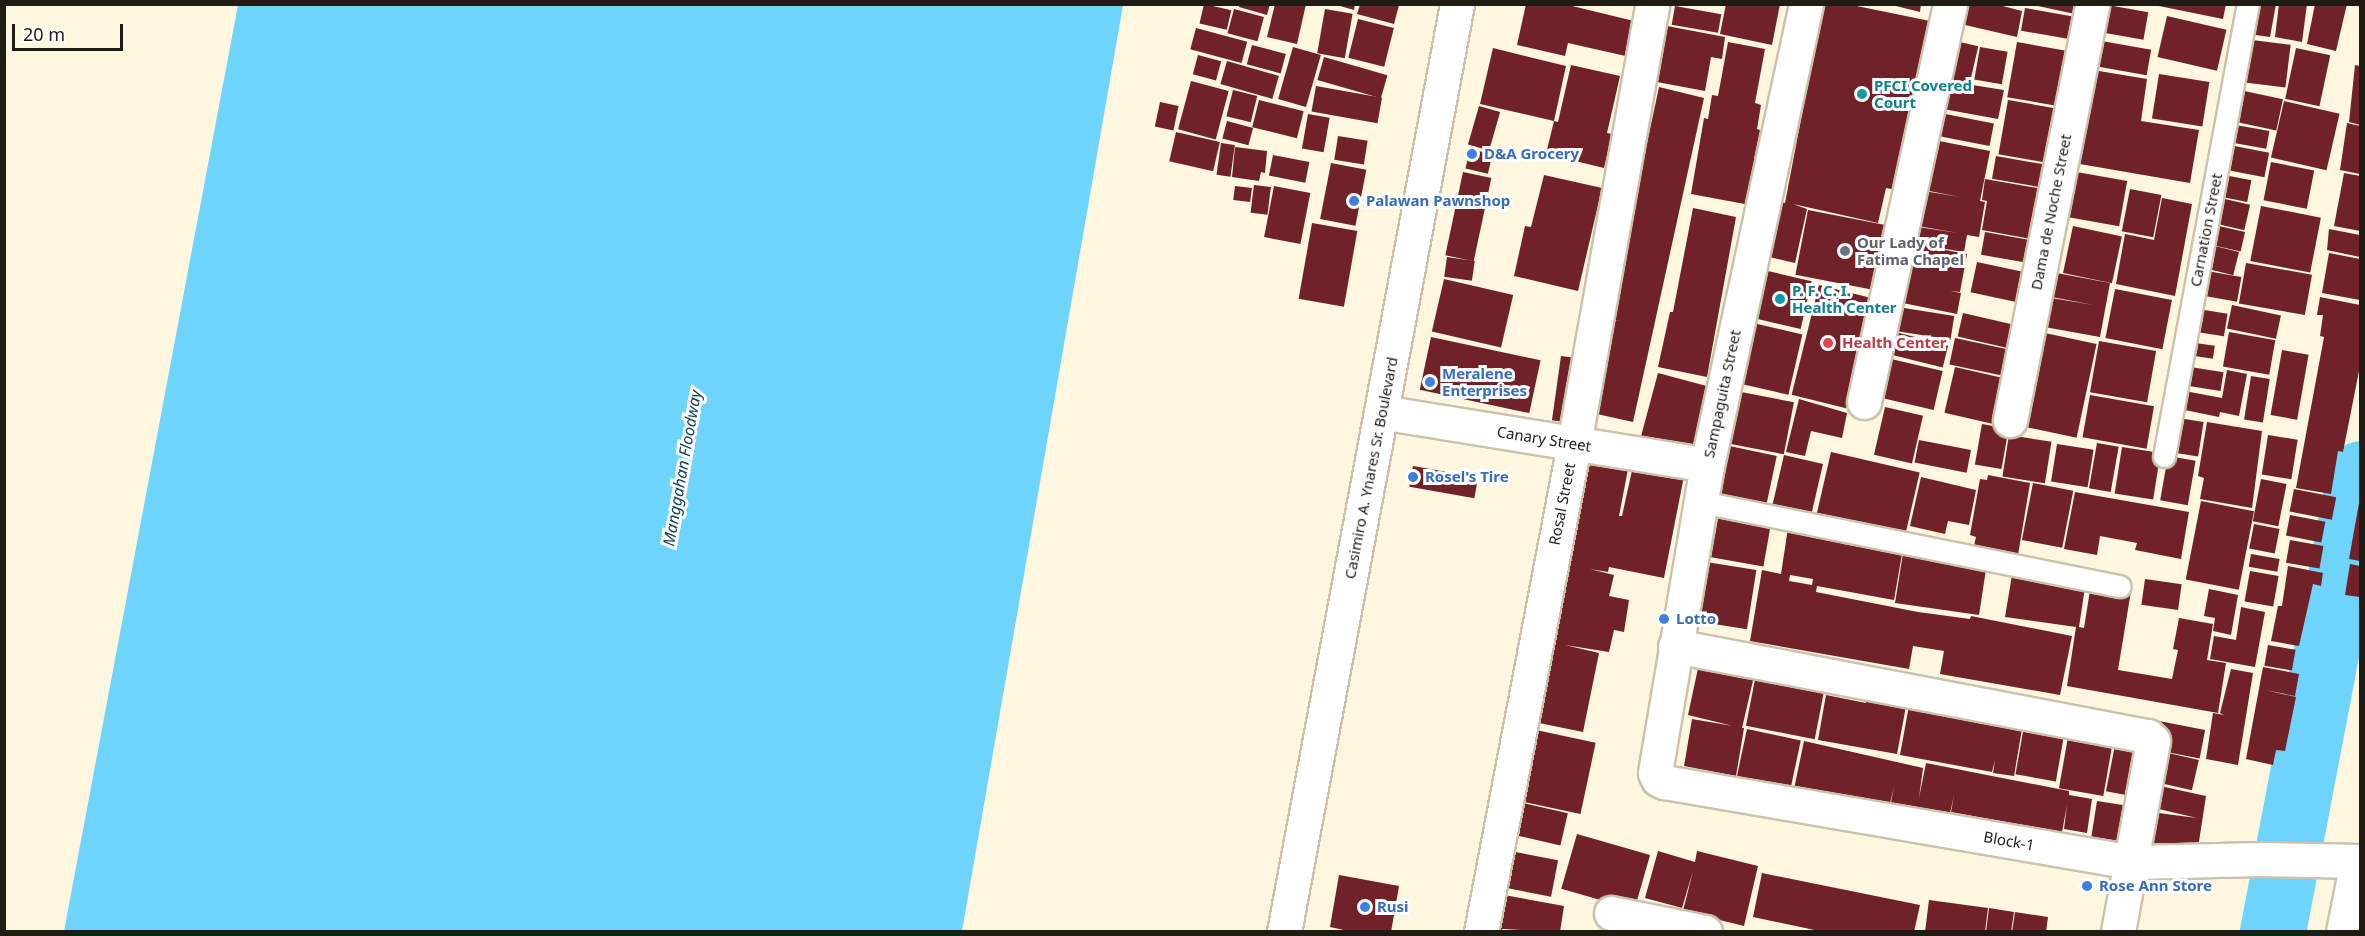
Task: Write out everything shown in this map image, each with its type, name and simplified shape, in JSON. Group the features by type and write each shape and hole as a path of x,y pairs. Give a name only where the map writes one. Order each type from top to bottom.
{"street":[{"name":"Casimiro A. Ynares Sr. Boulevard","path":"1284,932 1457,4"},
{"name":"Rosal Street","path":"1481,932 1574,444 1652,4"},
{"name":"Sampaguita Street","path":"1664,782 1655,773 1707,465 1806,4"},
{"path":"1864,402 1950,4"},
{"name":"Dama de Noche Street","path":"2010,420 2092,4"},
{"name":"Canary Street","path":"1381,412 1707,465"},
{"path":"1675,646 2148,736 2153,741 2118,932"},
{"name":"Block-1","path":"1664,782 2131,862 2275,859 2359,861"},
{"path":"2346,928 2359,861"},
{"path":"1611,913 1705,932"}],"lane":[{"name":"Carnation Street","path":"2164,456 2248,4"},
{"path":"1702,502 2120,586"}],"water":[{"name":"Manggahan Floodway","path":"238,5 1123,5 962,931 64,931"}],"building":[{"path":"1204,4 1231,10 1227,30 1200,23"},
{"path":"1240,4 1270,4 1267,15 1239,7"},
{"path":"1275,4 1306,4 1297,44 1267,37"},
{"path":"1333,4 1355,4 1354,10"},
{"path":"1526,4 1564,4 1638,22 1630,57 1568,43 1565,56 1517,45"},
{"path":"1726,4 1780,4 1772,45 1720,34"},
{"name":"PFCI Covered Court","path":"1823,4 1847,4 1930,21 1901,191 1886,188 1878,223 1793,204 1807,209 1795,263 1769,257 1781,202 1785,203"},
{"path":"1888,4 1921,4 1920,12"},
{"path":"1956,4 1995,4 2022,11 2017,37 1952,22"},
{"path":"2029,4 2077,4 2075,14"},
{"path":"2102,4 2148,12 2143,40 2097,32"},
{"path":"2149,4 2226,4 2223,19"},
{"path":"2250,4 2276,4 2270,37 2249,34"},
{"path":"2279,4 2307,4 2302,42 2275,37"},
{"path":"2315,4 2347,4 2336,51 2307,44"},
{"path":"1360,5 1399,5 1394,24 1357,14"},
{"path":"1675,6 1721,14 1718,33 1672,25"},
{"path":"2025,8 2077,17 2073,40 2021,31"},
{"path":"1234,9 1264,17 1257,41 1228,33"},
{"path":"1325,9 1353,14 1345,58 1317,53"},
{"path":"2167,16 2226,30 2217,71 2158,57"},
{"path":"1358,19 1394,28 1384,67 1348,58"},
{"path":"1667,26 1725,37 1722,59 1711,57 1705,91 1657,82"},
{"path":"1196,28 1247,42 1242,63 1190,49"},
{"path":"2244,39 2291,45 2285,87 2239,82"},
{"path":"1951,40 1978,46 1969,87 1942,81"},
{"path":"2096,40 2151,50 2147,75 2091,66"},
{"path":"1728,42 1765,49 1755,103 1761,105 1757,129 1760,130 1754,159 1759,160 1750,205 1691,194 1704,118 1708,119 1712,95 1718,96"},
{"path":"2017,42 2073,52 2063,107 2007,97"},
{"path":"1252,45 1286,54 1281,73 1247,64"},
{"path":"1293,47 1321,55 1306,107 1278,99"},
{"path":"1980,47 2008,52 2002,84 1974,79"},
{"path":"1493,48 1566,66 1554,121 1480,104"},
{"path":"2296,48 2330,55 2319,106 2285,99"},
{"path":"1198,55 1221,61 1216,81 1193,74"},
{"path":"1324,57 1387,75 1381,98 1317,80"},
{"path":"1227,61 1279,76 1272,99 1220,84"},
{"path":"1571,65 1620,76 1607,133 1612,134 1604,168 1546,154 1554,121 1558,122"},
{"path":"2355,65 2360,66 2360,125 2349,122"},
{"path":"2087,69 2147,79 2141,121 2199,130 2190,183 2074,163"},
{"path":"2159,74 2209,82 2202,126 2152,118"},
{"path":"1191,81 1229,91 1216,139 1178,129"},
{"path":"1942,84 1972,89 1972,85 2004,90 1998,119 1938,108"},
{"path":"1316,86 1382,98 1377,123 1311,112"},
{"path":"1659,87 1704,98 1633,422 1588,412 1608,319 1621,321 1610,319 1636,180 1639,181"},
{"path":"2235,89 2283,99 2276,130 2228,120"},
{"path":"1233,90 1257,96 1251,122 1226,116"},
{"path":"1259,100 1304,111 1297,138 1252,127"},
{"path":"2008,100 2063,110 2054,164 1998,154"},
{"path":"2284,101 2340,114 2326,170 2271,158"},
{"path":"1160,102 1179,106 1173,130 1155,126"},
{"path":"1479,106 1500,112 1489,151 1468,144"},
{"path":"1935,112 1994,123 1990,146 1931,135"},
{"path":"1308,114 1330,118 1324,152 1302,148"},
{"path":"1227,121 1253,128 1248,145 1222,138"},
{"path":"2347,123 2360,126 2360,174 2340,170"},
{"path":"2230,124 2269,131 2266,149 2227,142"},
{"path":"1176,132 1220,142 1213,171 1169,161"},
{"path":"1338,136 1368,141 1364,164 1334,160"},
{"path":"1929,139 1990,151 1980,201 1985,202 1979,237 1967,235 1964,252 1916,244 1918,227 1958,233 1918,226 1924,191 1960,197 1919,189"},
{"path":"1221,143 1235,145 1230,177 1217,175"},
{"path":"2224,144 2269,153 2264,177 2219,169"},
{"path":"1235,147 1267,151 1265,173 1261,172 1259,181 1232,177"},
{"path":"1470,149 1492,154 1488,174 1466,168"},
{"path":"1273,155 1309,162 1305,183 1269,176"},
{"path":"1996,156 2053,166 2049,189 1992,179"},
{"path":"2271,162 2314,170 2307,209 2264,200"},
{"path":"1331,163 1366,170 1355,226 1320,219"},
{"path":"2071,171 2127,181 2119,226 2063,216"},
{"path":"1463,172 1491,178 1474,261 1445,255"},
{"path":"2344,173 2360,176 2360,231 2334,226"},
{"path":"2219,174 2251,180 2247,202 2215,196"},
{"path":"1544,175 1602,188 1578,291 1514,276 1525,226 1531,227"},
{"path":"1985,179 2043,189 2031,239 1982,230 1987,201 1982,200"},
{"path":"1254,185 1271,187 1267,215 1251,213"},
{"path":"1235,186 1252,188 1250,202 1233,200"},
{"path":"1274,186 1310,193 1300,244 1264,237"},
{"path":"2130,189 2161,195 2153,237 2122,231"},
{"path":"2216,197 2250,205 2244,230 2210,222"},
{"path":"2162,198 2192,204 2175,296 2116,284 2125,234 2154,240"},
{"path":"2261,206 2321,218 2310,273 2250,261"},
{"path":"1693,208 1736,217 1707,377 1658,367 1670,312 1673,312"},
{"name":"Our Lady of Fatima Chapel","path":"1808,210 1894,227 1882,292 1795,275"},
{"path":"1312,223 1357,231 1344,307 1299,299"},
{"path":"2210,224 2245,232 2241,252 2206,243"},
{"path":"2073,226 2122,236 2112,283 2063,273"},
{"path":"2329,229 2360,235 2360,257 2327,250"},
{"path":"1985,232 2035,241 2031,264 1981,255"},
{"path":"1908,243 1967,254 1960,292 1950,291 1961,293 1957,314 1893,301"},
{"path":"2207,244 2239,252 2233,275 2201,267"},
{"path":"2329,253 2360,259 2360,300 2322,293"},
{"path":"1447,257 1475,261 1472,281 1444,277"},
{"path":"1977,262 2031,273 2024,304 1971,292"},
{"path":"2246,263 2312,275 2305,315 2239,303"},
{"name":"P. F. C. I. Health Center","path":"1759,269 1812,281 1801,329 1748,317"},
{"path":"2201,270 2241,277 2237,302 2197,295"},
{"path":"2046,271 2110,283 2100,337 2039,326 2045,297 2094,305 2041,295"},
{"path":"1444,279 1513,295 1501,348 1432,332"},
{"path":"1819,285 1873,299 1846,408 1792,395"},
{"path":"2115,289 2172,300 2162,349 2105,338"},
{"path":"2320,297 2360,305 2360,366 2343,452 2338,451 2331,494 2296,488 2324,337 2320,336 2323,315 2317,315"},
{"path":"2232,305 2281,315 2276,339 2227,328"},
{"path":"1898,307 1954,316 1951,340 1894,331"},
{"path":"2192,308 2228,314 2224,336 2188,331"},
{"path":"1963,313 2012,324 2006,348 1958,336"},
{"path":"1740,320 1802,334 1788,395 1726,380"},
{"path":"2031,330 2097,344 2077,438 2011,424"},
{"path":"1891,331 1948,345 1943,368 1885,353"},
{"path":"2229,332 2275,340 2269,375 2223,366"},
{"path":"1431,337 1541,360 1529,413 1420,390"},
{"path":"1955,338 2010,350 2004,376 1949,364"},
{"path":"2099,341 2156,351 2147,402 2090,392"},
{"path":"2188,342 2215,346 2213,359 2186,355"},
{"path":"2282,350 2309,355 2297,420 2271,415"},
{"path":"1561,356 1576,358 1567,422 1552,420"},
{"path":"1891,359 1943,371 1934,410 1882,398"},
{"path":"2184,366 2224,372 2221,391 2181,385"},
{"path":"1955,367 2011,380 2000,426 1944,413"},
{"path":"2227,370 2247,374 2239,416 2220,412 2219,417 2175,408 2179,390 2222,398"},
{"path":"1658,373 1716,389 1699,451 1641,436"},
{"path":"2251,376 2270,379 2263,422 2244,419"},
{"path":"1736,391 1794,402 1784,454 1726,443"},
{"path":"2090,395 2154,406 2147,449 2083,437"},
{"path":"1799,399 1847,413 1842,438 1811,431 1805,456 1786,452"},
{"path":"1885,407 1923,416 1912,464 1874,455"},
{"path":"2172,417 2204,422 2198,457 2167,452"},
{"path":"2207,422 2262,431 2252,508 2200,499 2204,478 2198,476"},
{"path":"1982,424 2009,429 2001,469 1975,464"},
{"path":"2009,435 2051,442 2045,483 2002,476"},
{"path":"2268,435 2298,440 2291,479 2262,475"},
{"path":"1919,440 1971,450 1967,473 1915,463"},
{"path":"2097,443 2119,447 2111,492 2089,488"},
{"path":"1720,444 1777,456 1766,507 1709,495"},
{"path":"2057,444 2094,450 2088,487 2051,482"},
{"path":"2122,447 2161,453 2153,500 2115,493"},
{"path":"1831,452 1920,472 1905,537 1816,516"},
{"path":"1784,455 1823,464 1811,516 1772,507"},
{"path":"2168,456 2196,461 2188,505 2160,500"},
{"path":"1575,457 1628,469 1619,516 1622,516 1633,466 1684,476 1664,578 1609,567 1608,572 1590,569 1614,575 1609,596 1629,600 1624,632 1614,630 1609,652 1565,645 1599,653 1583,732 1539,723 1564,588 1554,561"},
{"path":"1413,466 1478,477 1474,498 1409,487"},
{"path":"1988,475 2030,483 2017,561 1994,557 1996,550 1974,546 1976,537 1970,535 1980,479 1987,480"},
{"path":"1921,477 1976,490 1969,525 1948,521 1945,534 1910,526"},
{"path":"2261,479 2287,484 2278,526 2253,521"},
{"path":"2033,483 2073,491 2062,548 2022,540"},
{"path":"2294,489 2336,497 2332,520 2290,512"},
{"path":"2075,492 2189,512 2181,559 2135,550 2137,543 2100,536 2097,555 2064,549"},
{"path":"2201,501 2254,511 2239,590 2186,580"},
{"path":"2360,504 2360,561 2349,559"},
{"path":"1719,513 1771,522 1763,567 1711,557"},
{"path":"2290,515 2325,522 2321,542 2286,536"},
{"path":"2254,524 2280,529 2275,554 2249,549"},
{"path":"1788,528 1843,539 1843,544 1902,554 1894,600 1817,586 1816,592 1918,612 1970,619 1971,616 2072,636 2060,695 1940,674 1944,651 1913,646 1909,669 1750,641 1762,570 1781,574","holes":["1790,575 1813,579 1812,585 1789,581"]},
{"path":"2290,540 2323,546 2319,569 2286,563"},
{"path":"1904,547 1941,553 1940,561 1963,565 1964,559 1987,563 1979,615 1895,603"},
{"path":"2251,554 2280,559 2277,572 2249,567"},
{"path":"1706,562 1756,570 1747,629 1697,621"},
{"path":"2350,564 2360,566 2360,597 2345,595"},
{"path":"2288,566 2323,573 2321,586 2313,584 2299,646 2271,641 2278,606 2282,606"},
{"path":"2013,569 2085,587 2079,627 2084,628 2091,584 2131,591 2118,670 2172,679 2178,650 2173,649 2179,618 2213,624 2207,660 2226,663 2218,713 2067,686 2076,627 2005,617"},
{"path":"2250,571 2279,576 2273,607 2245,602"},
{"path":"2145,579 2182,584 2178,610 2141,605"},
{"path":"2209,589 2238,595 2231,635 2213,631 2215,618 2204,616"},
{"path":"2241,607 2265,612 2255,667 2210,659 2214,636 2236,640"},
{"path":"2268,645 2296,650 2292,671 2264,666"},
{"path":"1700,659 1755,672 1742,728 1744,728 1736,776 1684,766 1692,719 1733,726 1688,715"},
{"path":"1758,664 1827,677 1815,739 1746,726"},
{"path":"2263,667 2299,674 2295,696 2265,690 2296,697 2285,751 2276,750 2273,765 2246,759"},
{"path":"2231,669 2253,673 2238,765 2206,759 2213,713 2224,715 2220,713"},
{"path":"1867,693 1907,701 1897,754 1818,740 1826,695 1866,703"},
{"path":"1910,700 2002,717 2000,725 2022,729 2014,776 1993,773 1995,760 1992,772 1900,755"},
{"path":"2159,721 2205,730 2200,758 2153,749"},
{"path":"2024,726 2064,733 2056,781 2015,774"},
{"path":"1747,729 1801,740 1790,789 1737,778"},
{"path":"1536,730 1596,743 1580,814 1521,801"},
{"path":"2068,737 2112,745 2103,796 2059,788"},
{"path":"1804,741 1923,768 1919,798 1926,763 2069,791 2069,795 2092,799 2087,833 2064,829 2067,805 2062,832 1951,812 1954,795 1949,818 1890,807 1894,787 1889,807 1794,789"},
{"path":"2115,745 2145,751 2136,797 2106,791"},
{"path":"2155,750 2199,760 2192,790 2148,780"},
{"path":"2151,784 2206,796 2198,848 2139,841 2143,811 2197,818 2146,806"},
{"path":"2097,801 2136,807 2130,843 2091,837"},
{"path":"1523,803 1568,813 1560,846 1516,835"},
{"path":"1577,834 1650,855 1634,910 1561,889"},
{"path":"1510,851 1558,860 1551,897 1503,887"},
{"path":"1658,851 1695,862 1697,851 1758,866 1744,926 1683,911 1693,871 1682,908 1645,898"},
{"path":"1762,873 1920,905 1914,932 1824,932 1753,917"},
{"name":"Rusi","path":"1339,875 1399,886 1391,932 1353,932 1330,927"},
{"path":"1504,895 1564,906 1560,932 1503,929 1497,932"},
{"path":"1929,900 1988,908 1985,932 1925,932"},
{"path":"1989,908 2014,912 2011,932 1986,932"},
{"path":"2015,912 2048,917 2046,932 2012,932"}],"waterway":[{"path":"2273,932 2360,474"}],"place":[{"name":"PFCI Covered Court","path":"1862,94"},
{"name":"D&A Grocery","path":"1472,154"},
{"name":"Palawan Pawnshop","path":"1354,201"},
{"name":"Our Lady of Fatima Chapel","path":"1845,251"},
{"name":"P. F. C. I. Health Center","path":"1780,299"},
{"name":"Health Center","path":"1828,343"},
{"name":"Meralene Enterprises","path":"1430,382"},
{"name":"Rosel's Tire","path":"1413,477"},
{"name":"Lotto","path":"1664,619"},
{"name":"Rose Ann Store","path":"2087,886"},
{"name":"Rusi","path":"1365,907"}]}
